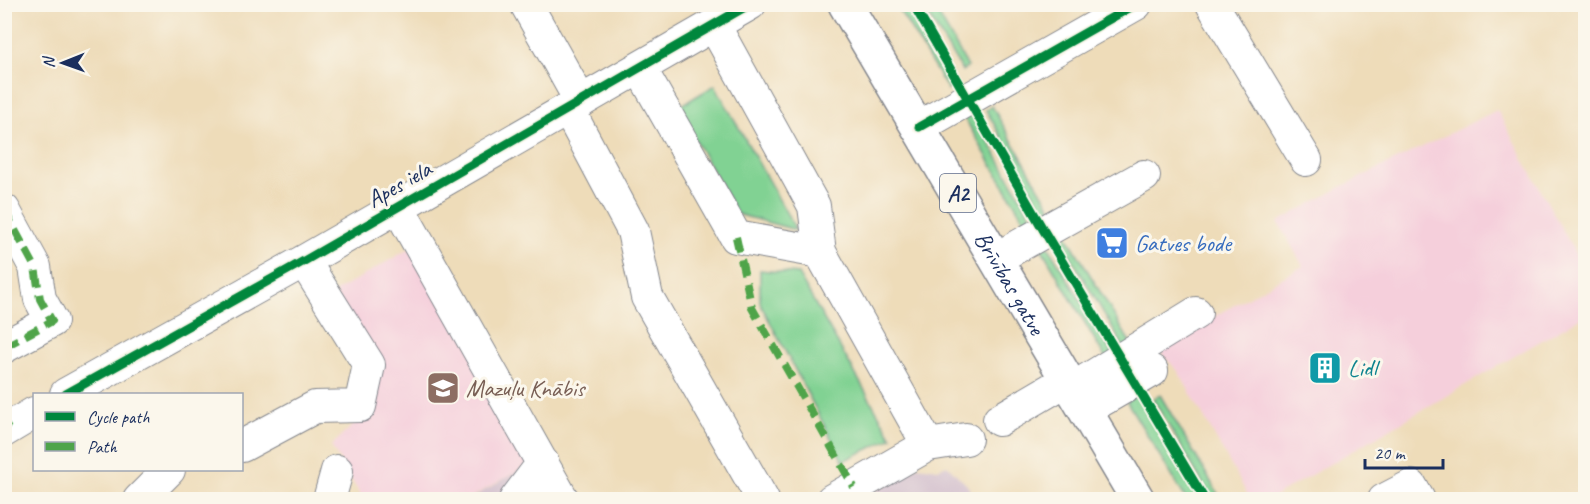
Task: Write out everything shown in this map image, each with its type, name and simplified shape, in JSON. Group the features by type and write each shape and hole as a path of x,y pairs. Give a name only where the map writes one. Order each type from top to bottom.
{"highway":[{"name":"Brīvības gatve","path":"845,4 1138,500"}],"street":[{"path":"526,4 633,231 647,297 763,500"},
{"name":"Apes iela","path":"87,389 750,4"},
{"path":"919,127 1136,4"},
{"path":"1212,4 1306,160"},
{"path":"714,25 814,206 820,252 928,445"},
{"path":"640,68 736,237 820,252"},
{"path":"997,258 1144,176"},
{"path":"398,207 563,500"},
{"path":"4,210 35,267 40,299 52,321 4,347"},
{"path":"243,446 315,407 360,406 369,365 304,261"},
{"path":"1074,393 1196,313"},
{"path":"999,420 1074,393 1152,371"},
{"path":"6,428 33,414"},
{"path":"832,500 928,445 966,439"},
{"path":"515,500 543,463"},
{"path":"140,500 168,471"},
{"path":"1384,500 1411,486 1419,500"}],"shaded area":[{"path":"1497,110 1585,271 1585,315 1270,499 1250,499 1178,371 1157,349 1303,266 1278,222 1339,188"},
{"name":"Mazuļu Knābis","path":"426,239 559,473 525,467 468,499 363,499 331,446 368,411 335,292"},
{"path":"947,465 967,485 975,499 859,500 918,466 938,469"},
{"path":"525,467 555,500 468,500"}],"green space":[{"path":"896,5 906,5 954,87 948,90"},
{"path":"922,5 933,5 968,67 962,71"},
{"path":"715,85 796,230 737,214 677,108"},
{"path":"992,106 1052,210 1045,214 986,110"},
{"path":"971,110 1034,221 1027,225 965,119"},
{"path":"1060,224 1131,344 1124,348 1054,228"},
{"path":"1042,236 1113,355 1106,359 1036,239"},
{"path":"760,270 798,274 892,438 843,461 760,303"},
{"path":"1137,393 1200,499 1186,499 1127,402"},
{"path":"1160,395 1221,499 1212,499 1153,399"}],"marked path":[{"path":"4,210 35,267 40,299 52,321 4,347"},
{"path":"736,237 752,308 854,487"},
{"path":"4,423 8,429"}],"cycle path":[{"path":"68,393 304,261 750,4"},
{"path":"913,4 1044,231 1205,500"},
{"path":"919,127 1136,4"}],"place":[{"name":"Gatves bode","path":"1112,243"},
{"name":"Lidl","path":"1325,368"},
{"name":"Mazuļu Knābis","path":"443,388"}]}
